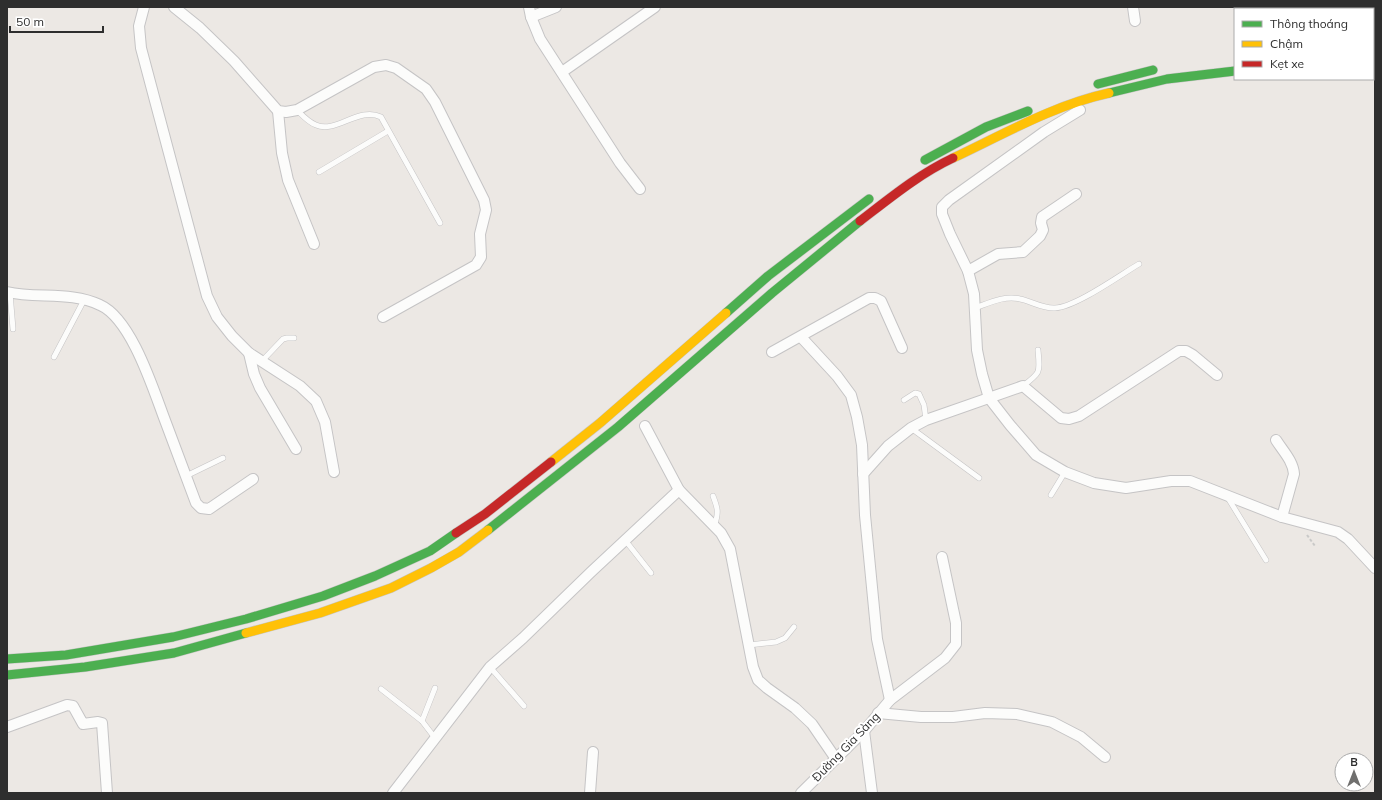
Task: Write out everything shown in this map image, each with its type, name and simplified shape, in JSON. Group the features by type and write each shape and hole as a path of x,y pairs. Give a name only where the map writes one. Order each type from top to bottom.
{"highway":[{"path":"1091,86 1126,76 1161,69"},
{"path":"7,675 85,667 174,653 320,613 391,588 459,552 517,508 618,427 766,298 820,254 894,194 941,164 1053,111 1094,96 1168,79 1234,71"},
{"path":"916,165 947,146 986,127 1039,106"},
{"path":"7,659 66,655 173,637 246,619 323,596 374,576 430,551 485,514 600,423 768,276 876,193"}],"street":[{"path":"144,7 139,26 141,48 207,296 217,318 249,353 300,386 316,401 325,422 334,472"},
{"path":"174,7 200,28 234,61 278,111 282,153 288,180 314,244"},
{"path":"556,7 530,12 540,39 620,163 640,189"},
{"path":"562,72 655,7"},
{"path":"1134,7 1135,21"},
{"path":"278,111 286,112 297,110 374,67 386,65 396,68 426,89 435,102 484,200 486,210 480,234 482,257 476,265 383,317"},
{"path":"1080,110 1044,132 949,200 942,207 942,214 968,271 974,294 977,350 989,398 1010,425 1036,454 1065,472 1094,483 1126,488 1171,480 1190,481 1282,517 1338,532 1348,539 1375,568"},
{"path":"968,271 998,254 1023,252 1040,236 1043,230 1041,223 1042,217 1076,194"},
{"path":"8,292 84,299 102,305 120,321 132,341 146,370 196,503 201,508 209,509 254,479"},
{"path":"772,352 869,298 875,298 881,301 902,348"},
{"path":"801,337 837,376 851,396 857,417 862,445 865,515 876,626 890,700"},
{"path":"863,474 888,446 911,428 926,420 1023,386 1061,418 1069,419 1079,416 1179,351 1186,351 1193,355 1218,375"},
{"path":"249,353 254,374 260,388 296,449"},
{"path":"645,426 679,490 720,533 730,549 753,667 758,680 795,708 812,724 836,759"},
{"path":"1276,440 1291,461 1294,474 1282,517"},
{"path":"392,793 490,667 523,638 679,490"},
{"name":"Đường Gia Sàng","path":"801,793 864,731 890,700 945,658 956,644 956,623 942,557"},
{"path":"7,727 67,705 73,706 83,724 98,722 102,723 107,793"},
{"path":"878,713 921,717 953,717 985,713 1018,714 1052,722 1081,737 1104,756"},
{"path":"864,731 872,793"},
{"path":"590,793 593,752"}],"lane":[{"path":"297,110 312,124 325,128 366,114 374,114 380,117 440,223"},
{"path":"320,172 388,131"},
{"path":"975,308 1001,299 1019,298 1055,309 1074,303 1139,264"},
{"path":"8,292 12,329"},
{"path":"54,357 84,299"},
{"path":"262,361 283,339 294,338"},
{"path":"1023,386 1036,376 1039,370 1038,350"},
{"path":"904,400 915,393 919,394 924,405 926,420"},
{"path":"911,428 979,478"},
{"path":"186,476 223,458"},
{"path":"1051,495 1065,472"},
{"path":"1226,495 1266,560"},
{"path":"713,496 718,508 718,514 714,527"},
{"path":"625,540 651,573"},
{"path":"749,645 776,642 785,638 794,627"},
{"path":"490,667 524,706"},
{"path":"422,721 435,688"},
{"path":"381,689 422,721 435,738"}],"traffic: fast":[{"path":"1098,84 1153,70"},
{"path":"1109,93 1167,79 1234,71"},
{"path":"925,160 986,127 1028,111"},
{"path":"726,313 768,276 869,199"},
{"path":"488,530 618,427 772,293 860,221"},
{"path":"7,659 66,655 173,637 246,619 323,596 375,576 430,551 456,533"},
{"path":"7,675 85,667 174,653 246,633"}],"traffic: slow":[{"path":"953,158 1049,113 1089,98 1109,93"},
{"path":"551,462 600,423 726,313"},
{"path":"246,633 320,613 391,588 459,552 488,530"}],"traffic: jam":[{"path":"860,221 928,171 953,158"},
{"path":"456,533 485,514 551,462"}]}
